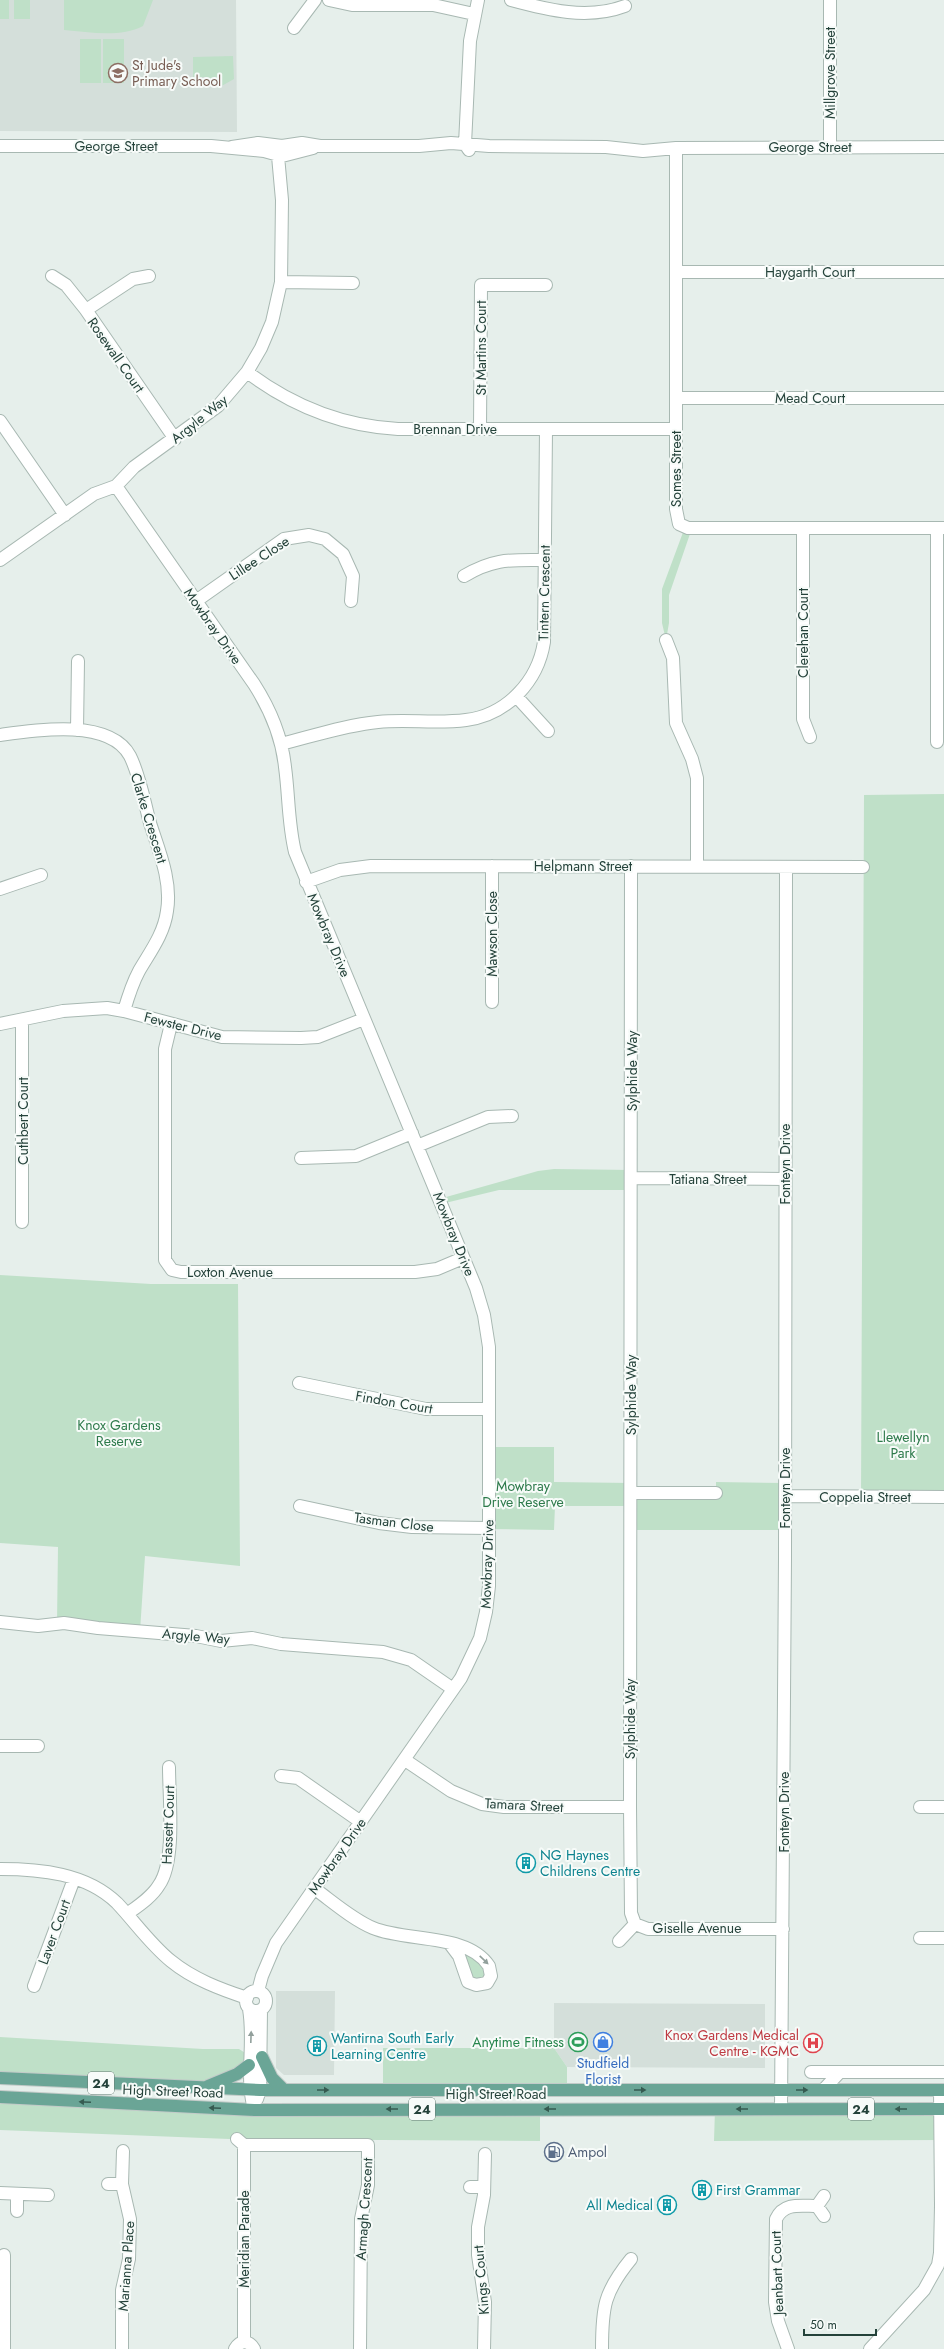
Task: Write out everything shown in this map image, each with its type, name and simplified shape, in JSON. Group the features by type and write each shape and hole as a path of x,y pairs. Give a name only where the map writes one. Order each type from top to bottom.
{"main road":[{"path":"262,2057 272,2078 284,2090"},
{"path":"201,2088 237,2074 250,2065"},
{"name":"High Street Road","path":"0,2078 255,2090 942,2090"},
{"path":"22,2079 32,2091 32,2099"},
{"path":"559,2090 589,2109"},
{"name":"High Street Road","path":"0,2097 254,2110 942,2109"}],"street":[{"path":"294,28 315,0"},
{"path":"329,0 352,5 433,5 474,14"},
{"path":"468,146 472,127 468,107 469,53 474,14 478,0"},
{"path":"511,0 548,10 577,13 608,12 625,6"},
{"name":"Millgrove Street","path":"830,0 830,147"},
{"name":"George Street","path":"0,146 232,147 258,143 282,153 320,146 420,146 444,150 468,146 606,147 643,144 676,148 944,147"},
{"name":"Somes Street","path":"676,148 676,509 679,524 688,528 941,528"},
{"name":"Argyle Way","path":"0,560 94,494 116,486 134,467 175,439 218,406 247,372 261,348 272,322 281,282 282,153"},
{"name":"Haygarth Court","path":"676,272 944,272"},
{"name":"Rosewall Court","path":"52,276 66,285 86,310 175,439"},
{"path":"86,310 133,279 149,276"},
{"path":"281,282 354,283"},
{"name":"St Martins Court","path":"480,429 481,285 546,285"},
{"name":"Brennan Drive","path":"247,372 279,393 302,405 354,423 398,429 676,429"},
{"name":"Mead Court","path":"676,398 944,398"},
{"path":"0,421 65,515"},
{"name":"Tintern Crescent","path":"281,744 374,722 474,719 494,712 516,696 534,673 543,649 546,429"},
{"name":"Mowbray Drive","path":"116,486 258,690 274,724 281,744 285,768 290,832 295,852 306,882 412,1133 482,1305 490,1357 489,1528 486,1612 472,1659 453,1690 405,1760 276,1943 266,1965 258,1992"},
{"name":"Clerehan Court","path":"803,528 803,719 810,737"},
{"path":"937,742 941,528"},
{"name":"Lillee Close","path":"196,601 284,539 309,535 325,539 343,554 353,576 351,601"},
{"path":"464,576 481,566 498,562 544,560"},
{"path":"666,640 673,658 676,722 692,759 697,778 697,866"},
{"path":"77,730 78,661"},
{"path":"516,696 548,731"},
{"name":"Clarke Crescent","path":"0,735 34,731 96,731 107,735 119,743 130,756 167,880 168,901 165,922 157,942 134,982 124,1011"},
{"name":"Helpmann Street","path":"306,882 330,872 358,866 863,867"},
{"name":"Mawson Close","path":"492,866 492,1002"},
{"name":"Sylphide Way","path":"631,866 632,1178 630,1807 631,1913 635,1924"},
{"name":"Fonteyn Drive","path":"781,2109 785,1496 786,867"},
{"path":"0,889 41,875"},
{"name":"Fewster Drive","path":"0,1024 86,1009 124,1011 222,1037 301,1038 318,1037 364,1019"},
{"name":"Cuthbert Court","path":"22,1020 22,1222"},
{"name":"Loxton Avenue","path":"171,1024 164,1049 165,1244 166,1264 172,1270 181,1272 415,1272 437,1269 463,1258"},
{"path":"417,1146 488,1117 512,1116"},
{"path":"301,1158 356,1156 412,1133"},
{"name":"Tatiana Street","path":"632,1178 785,1179"},
{"name":"Findon Court","path":"299,1383 426,1409 489,1409"},
{"path":"631,1493 716,1493"},
{"name":"Coppelia Street","path":"785,1496 944,1497"},
{"name":"Tasman Close","path":"300,1506 379,1523 412,1527 489,1528"},
{"name":"Argyle Way","path":"0,1622 38,1626 64,1623 98,1628 196,1636 221,1641 252,1638 281,1644 387,1653 411,1660 453,1690"},
{"path":"0,1746 38,1746"},
{"name":"Tamara Street","path":"405,1760 451,1791 482,1804 504,1807 630,1807"},
{"name":"Hassett Court","path":"127,1914 154,1891 165,1874 169,1853 170,1767"},
{"path":"281,1776 298,1778 361,1822"},
{"path":"920,1807 944,1807"},
{"path":"0,1869 42,1870 74,1878 104,1893 127,1914 161,1952 182,1969 253,2006 266,2005 266,1998 258,1992 251,1992 253,2006 262,2057 255,2090 254,2110"},
{"name":"Laver Court","path":"34,1986 74,1878"},
{"path":"315,1889 373,1927 450,1944"},
{"name":"Giselle Avenue","path":"619,1940 635,1924 648,1928 783,1929"},
{"path":"920,1938 944,1938"},
{"path":"253,2006 250,2065 255,2090"},
{"path":"810,2072 944,2072"},
{"path":"824,2089 840,2072"},
{"path":"870,2349 920,2296 933,2277 940,2253 943,2206 942,2090"},
{"name":"Meridian Parade","path":"241,2142 244,2347"},
{"name":"Armagh Crescent","path":"241,2142 368,2145 368,2185 361,2219 360,2349"},
{"name":"Marianna Place","path":"122,2349 122,2290 129,2259 130,2219 122,2184 123,2151"},
{"name":"Kings Court","path":"484,2349 485,2302 478,2266 478,2227 484,2187 485,2154"},
{"path":"108,2184 122,2184"},
{"path":"470,2187 484,2187"},
{"path":"0,2194 48,2195"},
{"path":"17,2195 17,2211"},
{"path":"824,2196 817,2206 824,2216"},
{"name":"Jeanbart Court","path":"788,2349 778,2321 775,2302 776,2219 783,2209 789,2207 817,2206"},
{"path":"4,2254 2,2270 4,2349"},
{"path":"602,2349 603,2315 606,2297 614,2281 631,2259"}],"shaded area":[{"name":"St Jude's Primary School","path":"0,0 236,0 237,132 0,131"},
{"path":"276,1991 335,1991 334,2075 284,2075 276,2068"},
{"path":"554,2003 765,2004 765,2068 567,2067 554,2048"}],"green space":[{"path":"0,0 9,0 9,19 0,19"},
{"path":"14,0 30,0 30,19 14,19"},
{"path":"64,0 153,0 143,26 124,32 94,33 64,30"},
{"path":"80,39 101,39 101,83 80,83"},
{"path":"103,39 124,39 124,83 103,83"},
{"path":"233,56 234,79 218,88 207,77 193,78 193,57"},
{"path":"685,527 692,528 669,595 669,623 666,640 662,623 662,589"},
{"name":"Llewellyn Park","path":"944,794 944,1497 861,1497 864,795"},
{"path":"554,1169 632,1170 632,1190 499,1190 441,1204 439,1199 538,1171"},
{"name":"Knox Gardens Reserve","path":"0,1275 151,1284 238,1284 240,1566 145,1556 140,1631 57,1623 58,1547 0,1543"},
{"name":"Mowbray Drive Reserve","path":"489,1447 554,1447 554,1482 631,1483 631,1493 716,1492 716,1482 785,1483 785,1530 631,1530 631,1506 555,1506 554,1530 489,1529"},
{"path":"459,1945 491,1973 476,1985"},
{"path":"0,2037 203,2049 239,2049 250,2056 249,2065 219,2082 0,2078"},
{"path":"383,2048 554,2048 567,2067 567,2090 383,2090"},
{"path":"0,2097 125,2104 540,2109 540,2141 229,2139 0,2130"},
{"path":"715,2109 944,2109 944,2140 714,2141"}],"place":[{"name":"St Jude's Primary School","path":"118,73"},
{"name":"NG Haynes Childrens Centre","path":"526,1863"},
{"name":"Anytime Fitness","path":"578,2042"},
{"name":"Studfield Florist","path":"603,2042"},
{"name":"Knox Gardens Medical Centre - KGMC","path":"813,2043"},
{"name":"Wantirna South Early Learning Centre","path":"317,2046"},
{"name":"Ampol","path":"554,2152"},
{"name":"First Grammar","path":"702,2190"},
{"name":"All Medical","path":"667,2205"}]}
